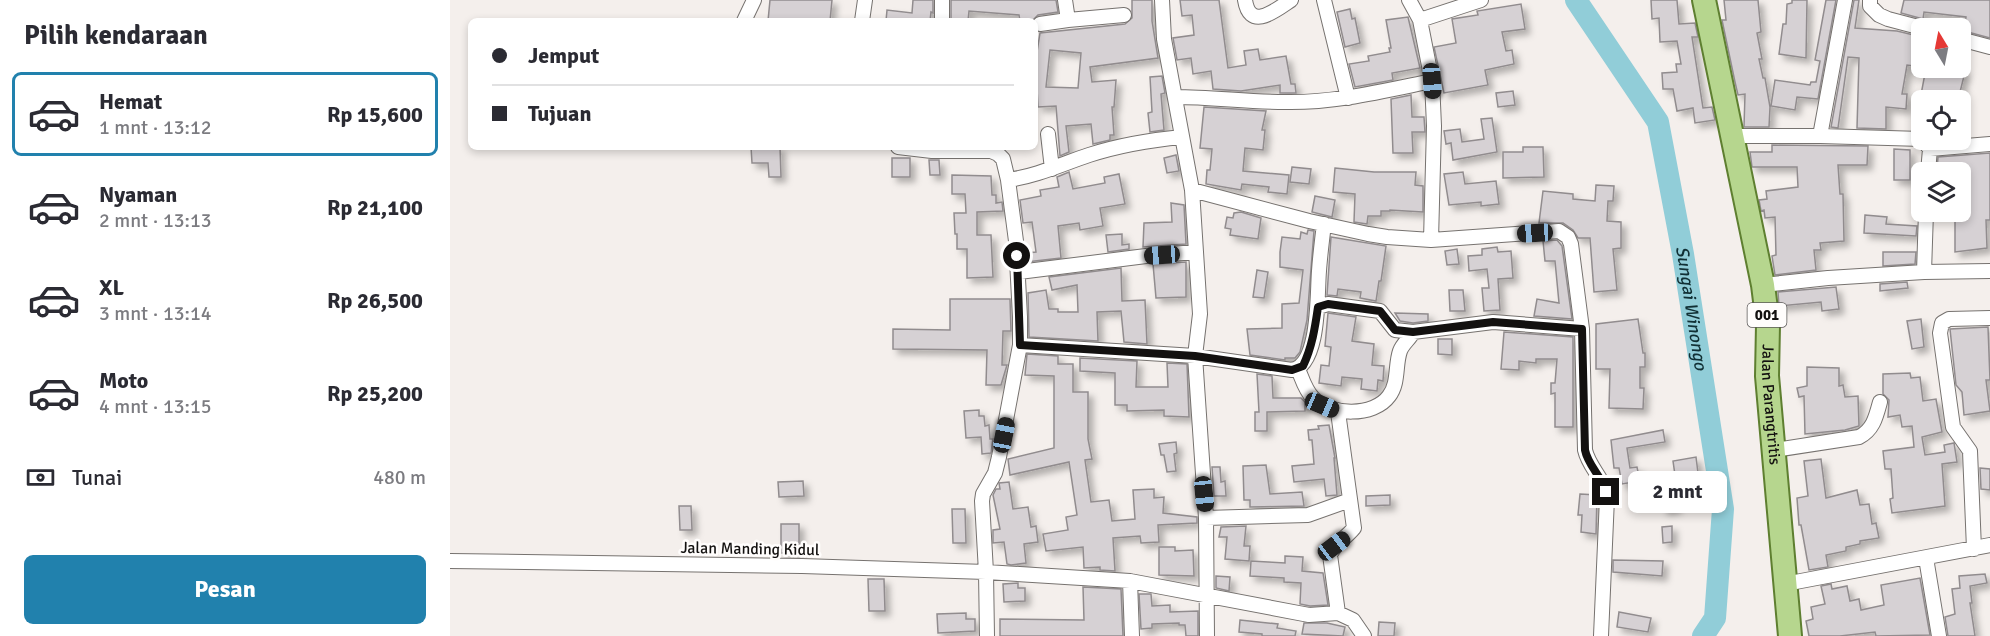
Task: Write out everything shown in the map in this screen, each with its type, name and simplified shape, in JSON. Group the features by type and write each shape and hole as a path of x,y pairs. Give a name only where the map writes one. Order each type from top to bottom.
{"main road":[{"name":"Jalan Parangtritis","path":"1704,0 1763,285 1768,325 1767,376 1790,636"}],"street":[{"path":"745,18 754,0"},
{"path":"862,18 865,0"},
{"path":"942,0 942,18"},
{"path":"1065,0 1068,20"},
{"path":"1162,0 1164,39 1192,190 1200,314 1195,356 1206,518 1207,636"},
{"path":"1245,0 1248,11 1252,15 1261,17 1267,16 1291,0"},
{"path":"1324,0 1348,98"},
{"path":"1409,0 1420,20 1432,81 1434,126 1431,240"},
{"path":"1420,20 1481,0"},
{"path":"1820,136 1845,0"},
{"path":"1870,0 1870,6 1879,15 1911,25"},
{"path":"1040,24 1124,15"},
{"path":"1971,42 1990,47"},
{"path":"1174,97 1286,102 1348,98 1432,81"},
{"path":"1048,134 1052,169"},
{"path":"1008,180 1052,169 1122,146 1182,136"},
{"path":"1732,136 1820,136 1911,141"},
{"path":"1971,143 1990,144"},
{"path":"962,150 991,151 1003,159 1008,180 1019,272 1020,345 995,473 982,494 987,636"},
{"path":"1192,190 1368,234 1431,240 1558,231 1564,233 1571,244 1582,329 1585,450 1589,462 1605,487 1607,498 1600,636"},
{"path":"1924,272 1926,222"},
{"path":"1020,345 1195,356 1298,369 1303,366 1312,342 1318,307 1324,224"},
{"path":"1019,272 1196,252"},
{"path":"1763,285 1924,272 1990,271"},
{"path":"1318,307 1328,304 1380,311 1395,330 1413,332 1493,322 1582,329"},
{"path":"1974,549 1970,451 1953,427 1940,333 1942,323 1949,319 1990,318"},
{"path":"1298,369 1313,398 1338,412 1355,411 1384,402 1394,388 1403,343 1413,332"},
{"path":"1775,450 1858,437 1867,433 1872,426 1880,402"},
{"path":"1338,412 1354,528 1334,546 1330,555 1338,613 1353,620 1364,636"},
{"path":"1206,518 1308,515 1350,501"},
{"path":"1785,584 1990,545"},
{"path":"1926,558 1939,636"},
{"name":"Jalan Manding Kidul","path":"450,561 802,566 986,572 1130,581 1310,615 1338,613"},
{"path":"1130,581 1132,636"}],"building":[{"path":"770,0 832,0 830,18 768,18"},
{"path":"913,0 933,0 933,13 931,12 930,18 886,18 887,10 912,13"},
{"path":"951,0 1056,0 1058,12 1038,15 1035,18 1020,18 1019,15 969,11 968,18 951,18"},
{"path":"1132,0 1152,0 1152,21 1158,58 1090,67 1092,82 1116,80 1114,107 1112,107 1114,135 1110,135 1110,140 1093,144 1091,124 1066,126 1069,152 1060,156 1056,106 1038,107 1040,33 1125,24 1132,18","holes":["1050,50 1081,53 1078,88 1046,87"]},
{"path":"1180,0 1219,0 1228,68 1246,65 1244,51 1258,49 1260,60 1286,56 1291,84 1295,84 1296,93 1280,93 1280,85 1241,91 1213,89 1211,71 1193,74 1191,58 1177,60 1173,38 1194,35 1192,15 1182,16"},
{"path":"1651,0 1677,0 1679,24 1695,23 1698,37 1692,37 1703,108 1712,107 1715,120 1695,123 1693,108 1677,111 1673,89 1663,89 1662,73 1677,72 1676,64 1681,64 1677,41 1660,42 1659,18 1652,19"},
{"path":"1724,0 1758,0 1761,32 1757,33 1762,59 1759,59 1770,107 1769,127 1744,127 1745,94 1738,95 1735,82 1722,20 1726,20"},
{"path":"1792,0 1807,0 1806,58 1779,54 1783,24 1786,24 1787,4 1792,3"},
{"path":"1826,0 1836,0 1818,99 1797,97 1795,110 1771,106 1775,80 1810,85 1811,82 1816,82 1820,61 1815,60"},
{"path":"1854,0 1859,0 1855,28 1911,34 1911,66 1907,65 1902,94 1907,94 1906,109 1886,107 1886,129 1857,128 1859,58 1848,57 1838,128 1831,127"},
{"path":"1904,0 1990,0 1990,38 1971,33 1971,18 1924,12 1923,18 1919,18 1901,13"},
{"path":"1521,4 1525,29 1502,32 1506,51 1512,50 1514,64 1485,70 1488,85 1444,93 1434,47 1456,43 1452,19 1478,15 1477,11"},
{"path":"1350,9 1352,19 1355,18 1360,43 1345,47 1337,12"},
{"path":"1408,17 1420,68 1392,73 1393,80 1355,87 1349,64 1369,61 1368,56 1390,52 1386,20"},
{"path":"1162,76 1165,93 1161,94 1164,130 1150,132 1148,113 1152,112 1150,77"},
{"path":"1924,78 1964,78 1960,90 1922,90"},
{"path":"1513,91 1515,105 1498,107 1496,93"},
{"path":"1411,95 1412,117 1424,117 1425,132 1412,132 1413,153 1393,153 1391,99"},
{"path":"1204,107 1266,111 1262,130 1265,130 1263,150 1245,148 1243,171 1289,175 1287,194 1268,192 1269,187 1242,184 1241,190 1206,184 1212,149 1200,148"},
{"path":"1492,118 1497,152 1453,160 1451,143 1446,144 1444,131 1460,129 1462,142 1484,139 1481,119"},
{"path":"1772,145 1868,146 1867,165 1838,165 1840,194 1843,194 1844,241 1820,243 1821,250 1814,250 1816,270 1775,275 1772,256 1776,255 1775,217 1765,218 1759,200 1767,199 1766,191 1798,187 1797,167 1752,167 1750,152 1772,152"},
{"path":"1523,147 1543,147 1544,177 1503,178 1503,152 1523,152"},
{"path":"1894,149 1910,150 1910,180 1894,180"},
{"path":"751,150 780,150 781,177 769,177 768,163 752,163"},
{"path":"1990,153 1990,220 1986,220 1987,248 1955,252 1955,222 1971,222 1971,162 1938,162 1938,157"},
{"path":"1176,155 1179,171 1167,173 1164,158"},
{"path":"892,158 910,158 910,177 892,177"},
{"path":"929,160 939,160 940,175 930,175"},
{"path":"1292,167 1311,169 1309,184 1290,182"},
{"path":"1335,168 1374,172 1416,172 1415,185 1423,186 1423,212 1381,211 1381,216 1368,216 1367,224 1354,222 1355,194 1333,192"},
{"path":"1069,172 1073,189 1105,183 1104,177 1119,174 1125,204 1100,208 1103,226 1080,230 1079,223 1058,226 1061,258 1026,262 1026,253 1036,252 1032,222 1023,223 1020,200 1041,196 1040,190 1059,187 1057,177"},
{"path":"1463,172 1465,184 1496,181 1499,204 1481,206 1481,202 1449,205 1444,174"},
{"path":"952,175 991,176 992,195 996,195 996,203 1002,202 1003,211 977,212 977,235 991,235 993,277 967,278 967,249 957,249 954,213 966,213 965,194 952,194"},
{"path":"1596,185 1614,186 1613,201 1608,201 1607,221 1621,222 1621,248 1613,249 1617,290 1594,292 1590,238 1578,238 1573,230 1563,223 1539,223 1543,191 1573,194 1573,199 1595,201"},
{"path":"1315,196 1335,200 1332,217 1312,212"},
{"path":"1171,203 1184,205 1186,244 1143,247 1144,223 1172,222"},
{"path":"1241,212 1261,218 1258,239 1230,235 1231,229 1225,228 1227,217 1233,218 1234,213"},
{"path":"1865,215 1887,217 1886,224 1917,226 1916,236 1864,233"},
{"path":"1308,230 1314,231 1307,320 1300,352 1295,358 1285,358 1285,360 1250,355 1247,329 1282,328 1282,304 1299,303 1303,270 1280,267 1280,252 1282,237 1300,239 1301,232 1307,234"},
{"path":"1122,234 1122,245 1129,244 1129,249 1108,252 1106,235"},
{"path":"1331,237 1386,246 1376,301 1360,298 1361,292 1338,289 1337,296 1327,295"},
{"path":"1557,240 1562,246 1572,319 1534,316 1537,299 1559,303 1555,261 1545,261 1543,241"},
{"path":"1497,247 1498,252 1511,251 1513,278 1498,279 1500,310 1484,311 1482,288 1489,288 1487,269 1469,271 1468,256 1482,255 1482,249"},
{"path":"1457,249 1459,264 1447,265 1445,251"},
{"path":"1883,252 1916,252 1915,264 1883,266"},
{"path":"1186,262 1186,297 1156,298 1153,264"},
{"path":"1121,268 1122,301 1145,300 1147,344 1124,342 1121,311 1097,312 1098,341 1029,337 1028,293 1046,290 1049,309 1058,309 1058,312 1078,312 1077,285 1052,290 1049,277"},
{"path":"1257,270 1268,272 1264,298 1253,297"},
{"path":"1907,282 1908,288 1880,291 1880,284"},
{"path":"1836,287 1839,309 1822,311 1821,302 1779,306 1778,292"},
{"path":"1449,290 1463,290 1465,311 1450,311"},
{"path":"950,299 1010,299 1011,331 1003,331 1002,365 1007,365 1001,385 986,385 987,350 893,349 893,329 950,330"},
{"path":"1328,313 1356,317 1352,341 1374,344 1372,365 1384,366 1383,381 1378,380 1377,391 1361,389 1362,379 1342,377 1341,386 1319,383 1321,365 1329,366 1331,347 1325,346"},
{"path":"1395,313 1428,314 1428,321 1413,323 1400,321"},
{"path":"1638,319 1643,353 1645,353 1645,367 1640,367 1640,388 1644,388 1643,409 1609,408 1610,369 1596,369 1596,324"},
{"path":"1921,319 1924,347 1912,349 1907,321"},
{"path":"1988,327 1990,380 1986,380 1990,411 1964,415 1962,392 1956,385 1950,329"},
{"path":"1504,332 1573,337 1573,427 1555,427 1555,393 1551,394 1551,383 1555,383 1557,359 1536,359 1536,363 1519,361 1519,370 1501,369"},
{"path":"1438,339 1452,339 1452,355 1438,354"},
{"path":"1027,354 1058,356 1058,364 1073,364 1073,392 1088,392 1088,439 1092,459 1085,460 1091,502 1109,500 1112,521 1135,519 1133,490 1154,489 1154,498 1164,497 1163,513 1197,517 1197,523 1158,525 1159,542 1141,543 1140,536 1113,538 1115,571 1100,570 1100,567 1084,568 1083,547 1046,551 1043,534 1068,530 1066,517 1077,515 1069,462 1010,475 1008,459 1054,448 1054,376 1025,375"},
{"path":"1080,358 1137,361 1136,387 1168,387 1167,363 1187,364 1189,417 1164,416 1164,410 1127,411 1127,405 1115,405 1115,373 1080,371"},
{"path":"1807,367 1839,368 1839,386 1843,385 1845,397 1858,396 1859,426 1845,430 1805,434 1804,396 1799,397 1797,388 1807,386"},
{"path":"1910,373 1911,378 1920,377 1923,401 1936,399 1942,432 1922,437 1925,455 1945,452 1944,445 1954,443 1957,462 1942,464 1945,506 1892,513 1891,469 1885,469 1883,451 1914,447 1912,426 1902,427 1900,415 1888,417 1889,400 1883,394 1883,374"},
{"path":"1257,374 1272,376 1273,398 1301,398 1305,402 1305,411 1267,412 1267,431 1255,431 1255,412 1259,412"},
{"path":"979,410 979,416 984,416 985,426 989,425 990,439 993,439 991,453 982,454 981,437 966,438 964,411"},
{"path":"1329,425 1335,458 1337,495 1326,496 1324,479 1294,482 1292,466 1314,464 1312,440 1309,440 1308,430"},
{"path":"1663,430 1665,442 1627,448 1630,468 1637,467 1640,481 1622,484 1619,468 1614,468 1611,440"},
{"path":"1176,442 1177,453 1174,454 1176,471 1167,472 1159,444"},
{"path":"1696,457 1701,497 1675,501 1676,508 1663,510 1661,497 1656,498 1654,486 1676,482 1673,461"},
{"path":"1821,459 1826,498 1857,490 1860,505 1869,504 1872,524 1876,523 1879,538 1860,541 1860,544 1846,547 1846,551 1826,555 1828,567 1809,570 1801,525 1799,525 1797,498 1808,496 1804,461"},
{"path":"1266,465 1270,494 1302,492 1304,506 1250,507 1250,500 1244,500 1243,466"},
{"path":"1212,467 1220,467 1221,482 1225,481 1226,496 1214,496"},
{"path":"1980,468 1990,469 1990,490 1981,489"},
{"path":"803,481 804,496 779,497 778,482"},
{"path":"1009,482 1013,509 1028,507 1031,527 1036,526 1038,542 1024,544 1026,563 1011,565 1007,564 1004,542 993,543 993,530 1000,529 993,495 996,489 1000,489 999,483"},
{"path":"1580,494 1597,495 1596,534 1581,532 1582,515 1578,515"},
{"path":"1390,495 1390,505 1366,506 1366,496"},
{"path":"679,506 691,506 692,530 680,530"},
{"path":"952,509 965,509 966,543 953,543"},
{"path":"781,524 799,524 799,553 781,553"},
{"path":"1246,526 1244,546 1250,546 1249,561 1225,559 1227,537 1219,537 1221,527"},
{"path":"1672,526 1672,542 1663,543 1662,527"},
{"path":"1159,547 1175,547 1175,551 1193,550 1194,576 1159,575"},
{"path":"1285,556 1303,557 1302,571 1323,573 1328,605 1300,604 1301,583 1284,582 1284,578 1250,576 1251,561 1285,563"},
{"path":"1613,560 1663,561 1662,576 1613,572"},
{"path":"1985,574 1987,583 1970,586 1975,636 1948,636 1945,617 1955,614 1952,589 1960,588 1959,576"},
{"path":"1216,576 1230,577 1229,591 1216,588"},
{"path":"1920,578 1930,635 1876,636 1875,632 1840,636 1809,636 1806,621 1813,619 1811,607 1825,604 1821,586 1831,584 1832,589 1847,586 1850,601 1859,599 1861,610 1884,605 1881,585"},
{"path":"868,579 884,579 885,611 869,611"},
{"path":"1018,583 1018,588 1025,588 1025,601 1004,602 1003,584"},
{"path":"1083,587 1121,589 1123,636 1000,636 1000,619 1084,620"},
{"path":"1139,594 1151,594 1152,606 1170,605 1170,612 1198,611 1198,636 1186,636 1185,625 1179,625 1179,623 1152,624 1152,628 1141,629"},
{"path":"1619,612 1651,618 1648,632 1617,627"},
{"path":"966,613 966,619 975,619 975,631 938,633 937,614"},
{"path":"1240,620 1278,624 1277,628 1296,631 1295,636 1262,636 1262,634 1239,632"},
{"path":"1379,622 1395,623 1394,636 1378,636"},
{"path":"1304,623 1327,623 1345,627 1343,636 1302,634"}],"waterway":[{"name":"Sungai Winongo","path":"1576,0 1658,122 1683,254 1723,509 1715,618 1703,636"}],"route":[{"path":"1017,256 1020,345 1195,356 1292,370 1303,366 1312,342 1318,307 1328,304 1380,311 1395,330 1413,332 1493,322 1582,329 1586,457 1603,482 1606,492"}]}
